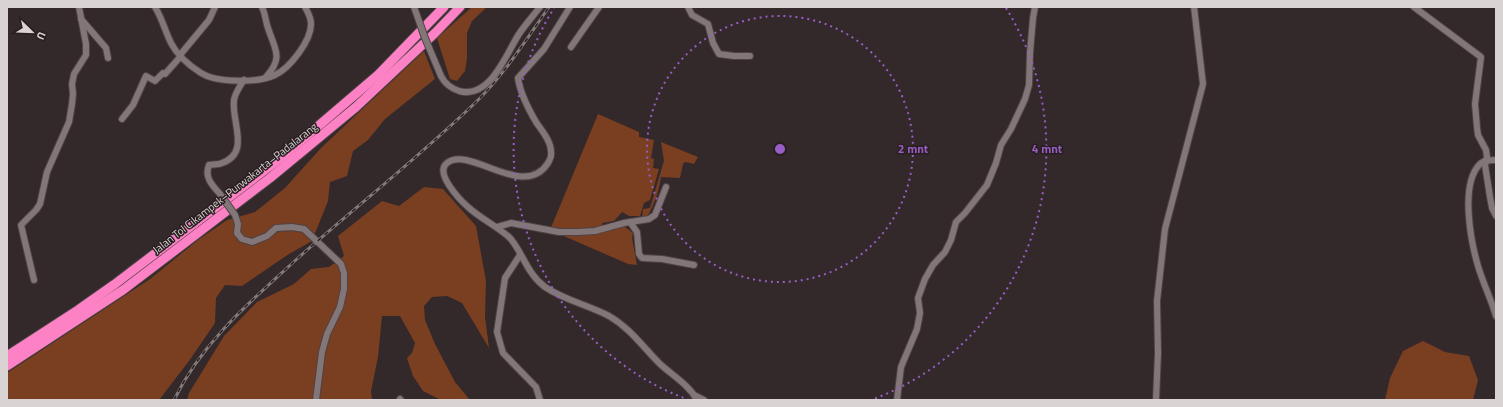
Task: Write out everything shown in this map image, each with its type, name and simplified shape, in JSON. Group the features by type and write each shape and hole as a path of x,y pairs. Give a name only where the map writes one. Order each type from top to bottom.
{"highway":[{"name":"Jalan Tol Cikampek–Purwakarta–Padalarang","path":"7,356 115,284 282,157 378,75 444,7"},
{"name":"Jalan Tol Cikampek–Purwakarta–Padalarang","path":"7,366 123,290 270,178 356,107 435,33 460,7"}],"street":[{"path":"34,280 21,225 40,204 47,172 69,122 72,107 72,84 74,74 86,55 79,7"},
{"path":"155,7 172,44 180,55 200,73 207,77 226,80 265,78 276,75 287,66 294,59 304,44 310,30 311,24 305,7"},
{"path":"122,119 133,105 146,76 155,81 163,73 165,74 209,20 215,7"},
{"path":"262,7 266,15 267,26 278,56 272,70 265,78"},
{"path":"414,7 424,38 445,83 459,91 469,93 482,88 502,64 519,34 540,7"},
{"path":"570,7 544,49 518,78 530,111 548,140 551,150 551,158 544,168 540,173 522,177 513,176 499,170 459,160 446,163 442,172 445,180 468,208 497,227 515,243 520,255 537,280 544,287 561,296 607,315 625,326 659,362 692,391 695,398 704,400"},
{"path":"571,47 599,7"},
{"path":"688,7 692,15 708,24 719,54 750,56"},
{"path":"897,400 901,367 917,329 920,313 918,298 925,279 933,265 945,252 951,240 956,222 965,213 986,185 996,163 1001,145 1014,124 1025,99 1029,85 1030,53 1035,7"},
{"path":"1156,400 1158,353 1157,301 1165,229 1202,84 1194,7"},
{"path":"1414,7 1481,57 1475,104 1476,127 1478,136 1486,150 1487,157 1485,165 1492,208 1496,216"},
{"path":"81,19 106,48 108,58"},
{"path":"244,80 237,92 234,102 239,142 238,148 228,161 209,165 207,173 210,182 235,215 238,224 237,233 242,239 252,242 267,236 276,228 292,227 304,229 341,264 344,273 344,289 340,307 327,334 322,352 316,400"},
{"path":"1496,160 1486,160 1479,164 1472,179 1468,201 1469,225 1478,267 1496,316"},
{"path":"497,227 510,223 560,232 595,231 653,217 666,187"},
{"path":"630,222 637,232 638,251 642,258 662,259 694,265"},
{"path":"520,255 504,278 497,332 503,353 536,386 540,400"}],"shaded area":[{"path":"472,7 487,7 472,21 467,33 467,58 465,71 457,81 450,79 437,38"},
{"path":"424,51 435,79 385,119 368,140 353,151 347,176 330,182 328,201 312,241 289,254 242,286 225,285 216,298 215,323 189,361 159,400 7,400 7,373 150,279 198,240 227,220 255,212 285,188 321,148"},
{"path":"598,114 639,132 639,137 654,140 651,158 654,159 653,168 659,169 650,200 644,203 640,216 629,216 622,212 614,221 602,223 603,229 624,226 633,233 632,238 637,265 628,264 550,230"},
{"path":"661,142 698,157 694,164 685,162 683,164 680,178 661,177 658,193 652,208 647,217 642,218 643,209 650,208 664,161"},
{"path":"424,187 443,189 476,226 486,281 485,317 489,348 462,303 447,296 432,297 424,306 425,320 435,344 455,382 470,400 441,400 423,391 413,376 407,358 412,353 415,343 400,316 382,316 378,357 371,391 372,400 187,400 189,393 224,336 257,302 294,284 311,269 329,267 344,256 338,236 382,201 399,206"},
{"path":"1423,341 1445,352 1469,356 1478,380 1473,400 1385,400 1390,378 1403,351"}],"railway":[{"path":"174,400 185,379 199,359 229,323 298,258 410,162 475,103 496,81 549,7"}]}
